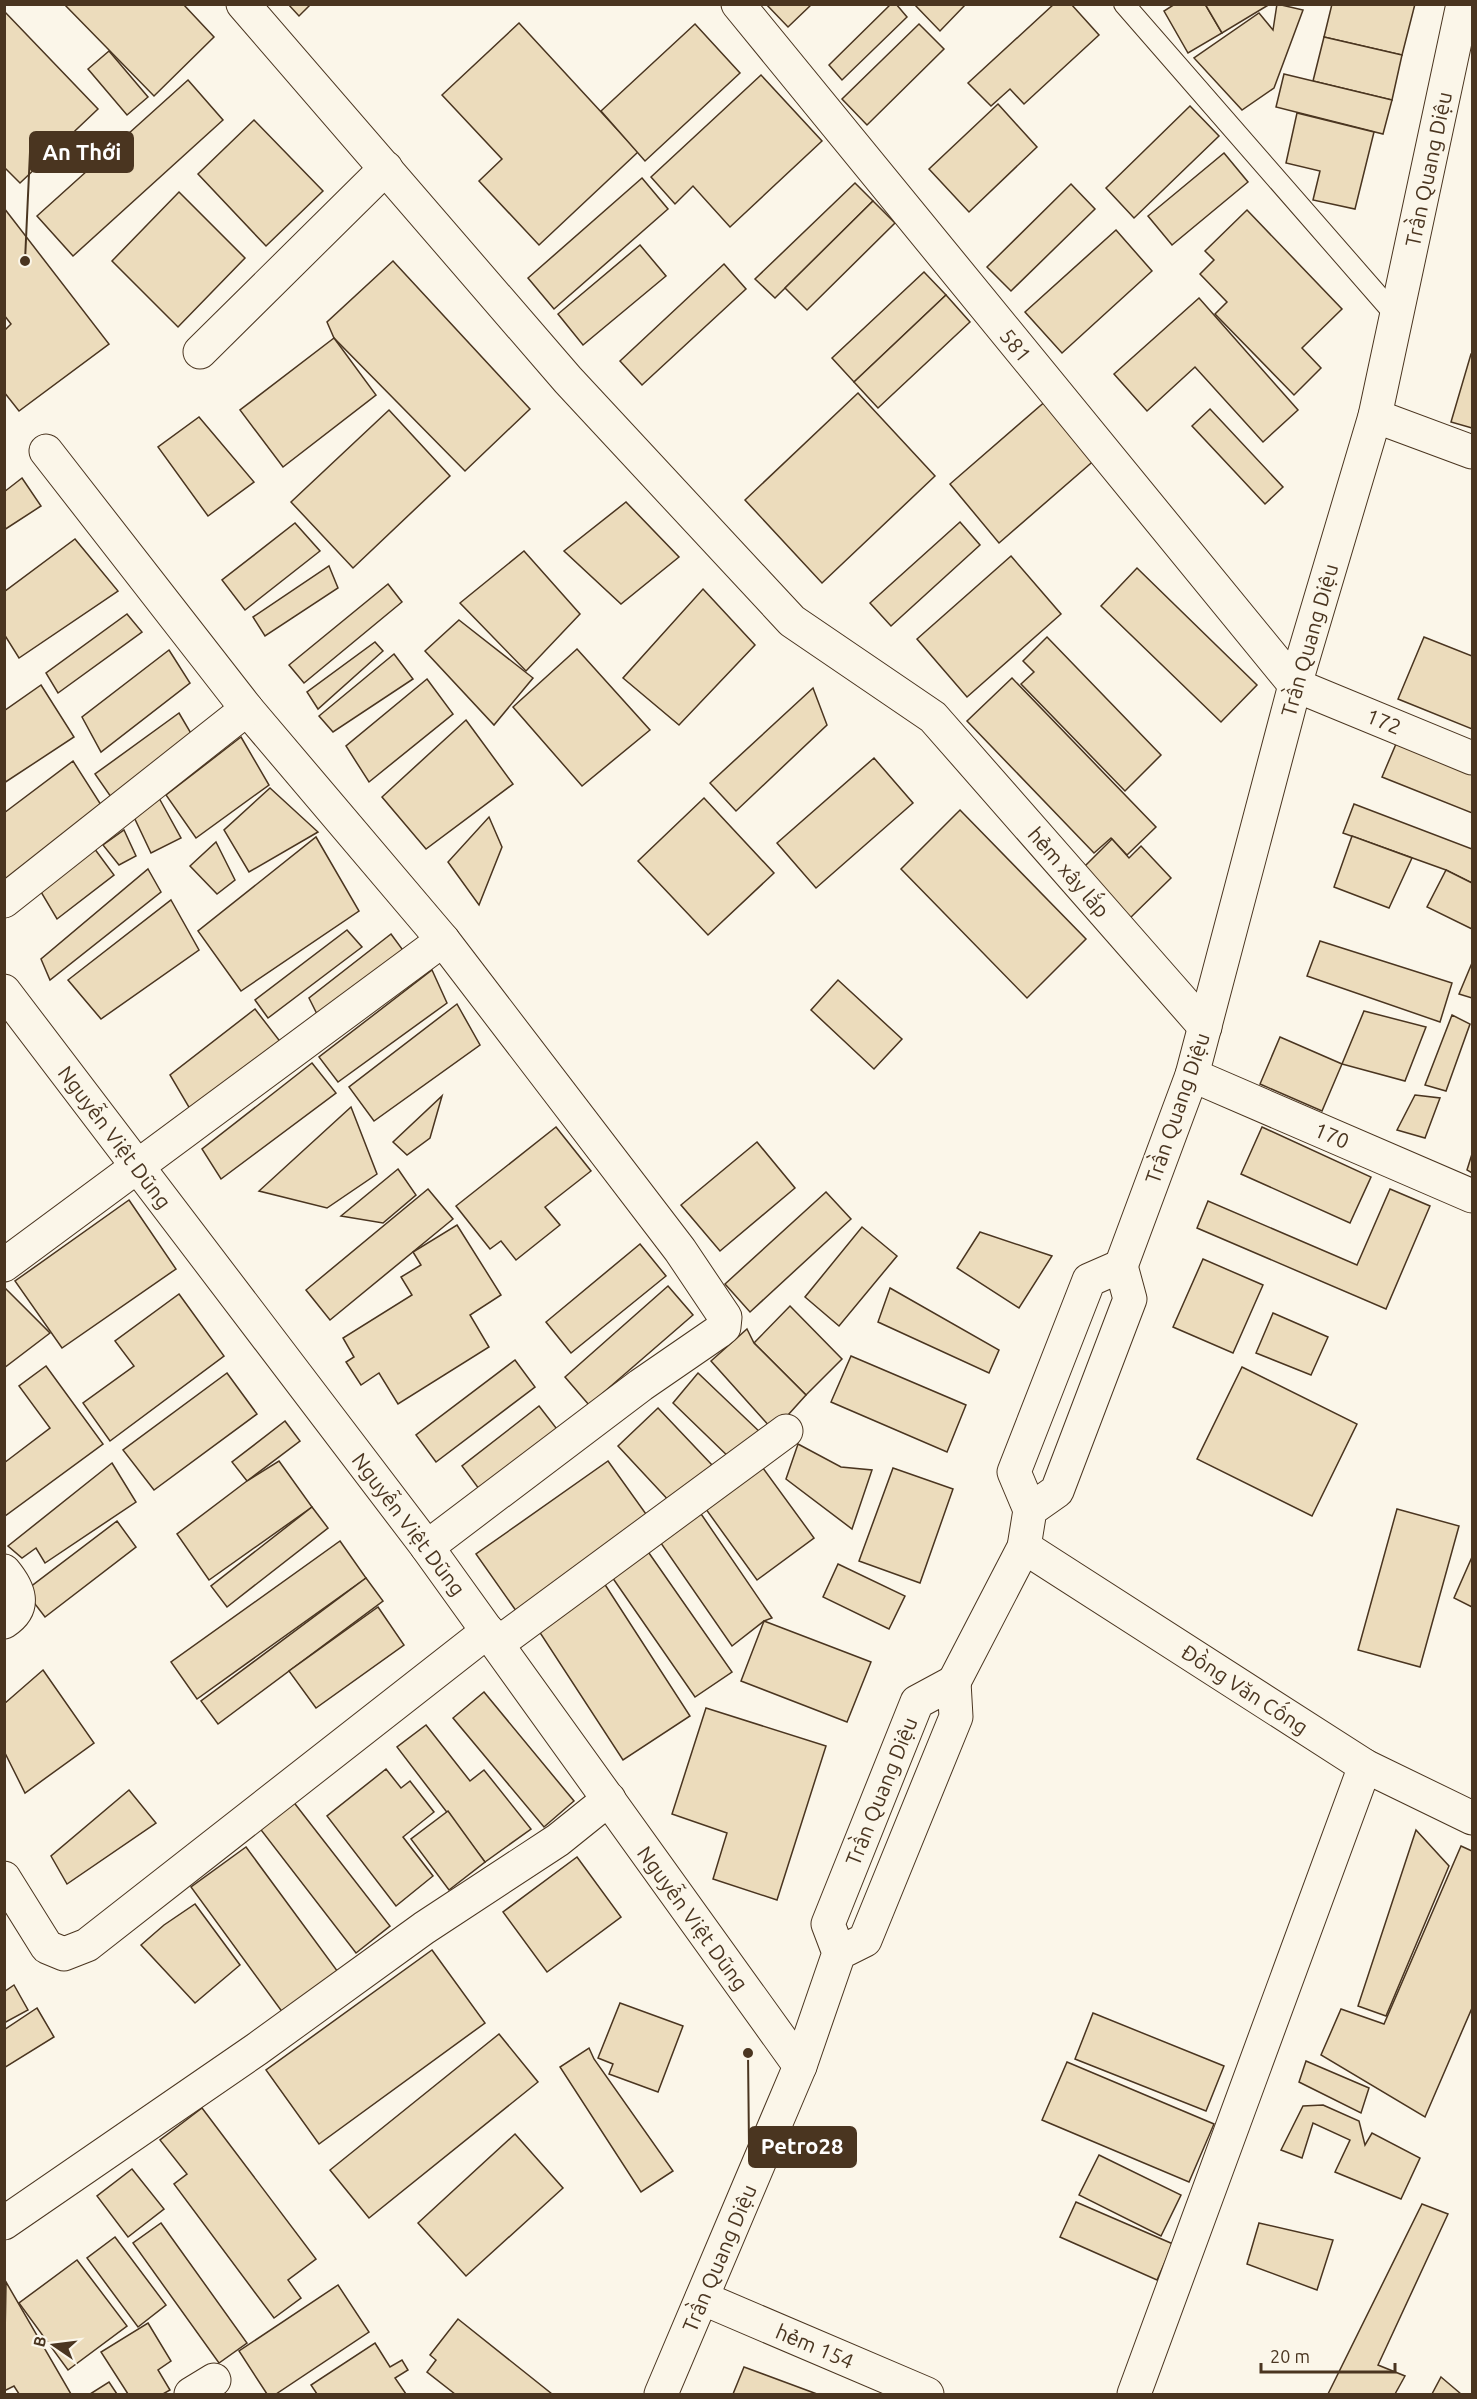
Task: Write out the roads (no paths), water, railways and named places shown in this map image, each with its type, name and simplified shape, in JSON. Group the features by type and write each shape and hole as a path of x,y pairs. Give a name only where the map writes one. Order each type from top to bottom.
{"street":[{"name":"hẻm xây lắp","path":"243,4 568,380 792,621 933,717 1204,1028"},
{"name":"581","path":"738,4 1295,685"},
{"name":"Trần Quang Diệu","path":"1121,1266 1192,1075 1295,685 1374,416 1463,4"},
{"path":"200,352 386,168"},
{"path":"1374,416 1473,452"},
{"path":"46,451 247,709 443,940 680,1250 723,1310 726,1322 718,1332 641,1385 427,1547"},
{"name":"172","path":"1295,685 1473,758"},
{"path":"4,901 247,709"},
{"path":"4,1265 443,940"},
{"name":"Nguyễn Việt Dũng","path":"4,991 427,1547 800,2066"},
{"name":"170","path":"1192,1075 1473,1196"},
{"path":"1121,1266 1130,1299 1057,1491 1030,1510 1014,1472 1089,1280 1121,1266"},
{"path":"4,1878 47,1947 64,1954 87,1945 493,1637 786,1431"},
{"name":"Trần Quang Diệu","path":"661,2394 800,2066 839,1953 865,1940 956,1717 954,1682 1024,1547 1030,1510"},
{"name":"Đồng Văn Cống","path":"1024,1547 1365,1766 1473,1818"},
{"path":"4,1571 16,1586 18,1608 14,1616 4,1622"},
{"path":"1134,2394 1365,1766"},
{"path":"4,2223 257,2049 424,1928 558,1840 609,1799"},
{"name":"hẻm 154","path":"702,2298 927,2394"}],"lane":[{"path":"1124,4 1397,317"}],"place":[{"name":"An Thới","path":"25,261"},
{"name":"Petro28","path":"748,2053"}]}
